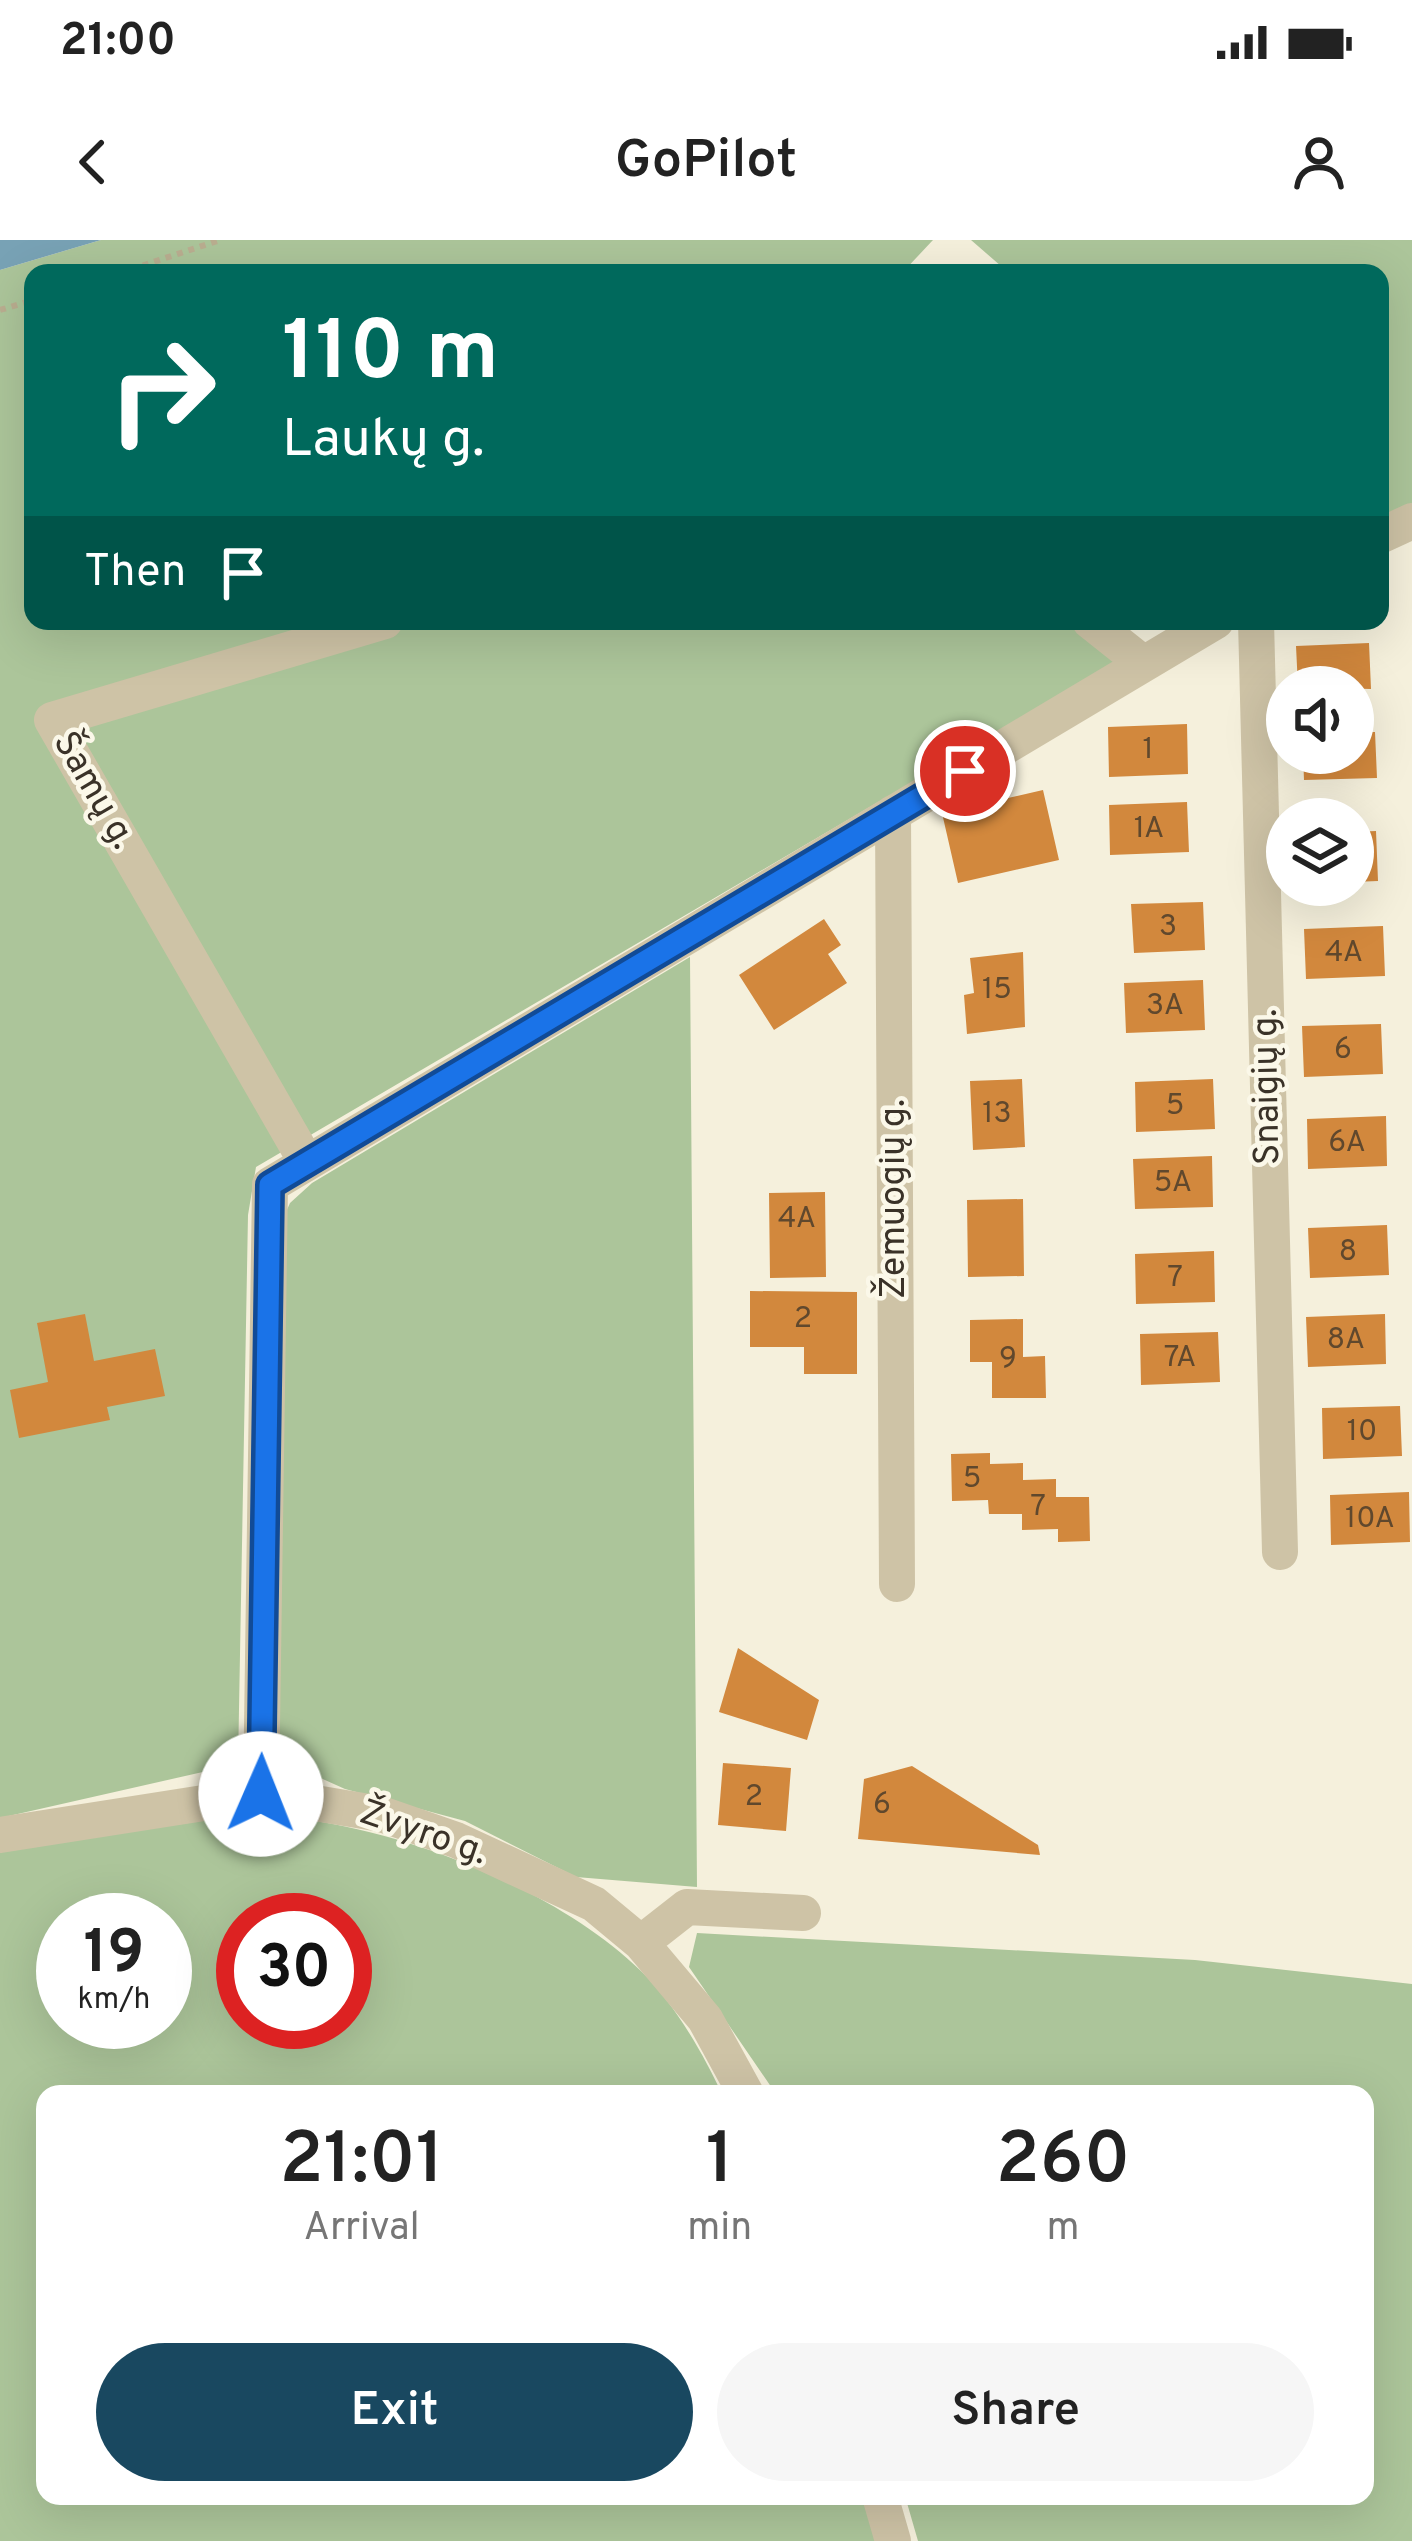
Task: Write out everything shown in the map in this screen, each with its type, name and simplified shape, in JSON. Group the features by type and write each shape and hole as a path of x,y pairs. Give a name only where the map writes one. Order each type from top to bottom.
{"street":[{"name":"Šamų g.","path":"307,1163 52,720 355,630"},
{"path":"1101,630 1144,664"},
{"path":"261,1794 270,1185 1201,630"},
{"name":"Snaigių g.","path":"1256,630 1280,1552"},
{"name":"Žemuogių g.","path":"893,813 897,1584"},
{"name":"Žvyro g.","path":"0,1835 261,1794 381,1814 456,1840 594,1904 640,1943 705,2019 741,2085"},
{"path":"640,1943 687,1907 802,1913"},
{"path":"883,2505 893,2541"}],"path":[{"path":"147,264 220,240"}],"green space":[{"path":"101,240 933,240 910,264 24,264 24,630 1128,630 1146,645 256,1167 248,1215 238,1764 0,1818 0,270"},
{"path":"971,240 1412,240 1412,503 1389,514 1389,264 999,264"},
{"path":"690,957 697,1887 576,1877 465,1821 345,1789 296,1767 281,1752 274,1725 277,1232 290,1203 312,1183"},
{"path":"206,1817 308,1820 395,1839 529,1893 608,1943 665,1998 717,2085 36,2085 36,2505 871,2505 882,2541 0,2541 0,1848"},
{"path":"697,1933 1195,1960 1412,1984 1412,2541 918,2541 908,2505 1374,2505 1374,2085 770,2085 689,1967"}],"water":[{"path":"0,240 101,240 0,270"}],"building":[{"path":"1369,643 1370,666 1297,666 1296,646"},
{"path":"1187,724 1188,774 1109,777 1108,727"},
{"path":"1375,732 1377,778 1304,780 1304,774 1374,774"},
{"path":"1043,790 1059,860 958,883 942,813"},
{"path":"1187,802 1189,852 1110,855 1109,805"},
{"path":"1376,831 1378,881 1374,881"},
{"path":"1203,902 1205,950 1134,953 1131,904"},
{"path":"824,919 841,945 828,954 847,983 774,1030 739,975"},
{"path":"1383,926 1385,976 1306,979 1304,929"},
{"path":"1023,952 1025,1027 967,1034 964,995 974,993 970,958"},
{"path":"1203,980 1205,1030 1126,1033 1124,983"},
{"path":"1381,1024 1383,1074 1304,1077 1302,1026"},
{"path":"1022,1079 1025,1147 973,1150 970,1081"},
{"path":"1213,1079 1215,1129 1136,1132 1135,1082"},
{"path":"1386,1116 1387,1166 1308,1169 1307,1119"},
{"path":"1212,1156 1213,1207 1135,1209 1133,1159"},
{"path":"825,1192 826,1277 770,1278 769,1193"},
{"path":"1023,1199 1024,1276 968,1277 967,1200"},
{"path":"1387,1225 1389,1275 1310,1278 1308,1228"},
{"path":"1214,1251 1215,1302 1136,1304 1135,1254"},
{"path":"750,1291 857,1292 857,1374 804,1374 804,1347 750,1347"},
{"path":"85,1314 94,1361 155,1349 165,1396 107,1407 110,1420 19,1438 10,1390 48,1382 37,1323"},
{"path":"1385,1314 1386,1364 1308,1367 1306,1317"},
{"path":"1023,1319 1023,1357 1045,1356 1046,1398 992,1398 992,1362 970,1362 970,1320"},
{"path":"1218,1332 1220,1382 1141,1385 1140,1334"},
{"path":"1400,1406 1402,1456 1323,1459 1322,1408"},
{"path":"990,1453 990,1464 1023,1463 1023,1480 1056,1479 1056,1497 1089,1497 1090,1541 1058,1542 1058,1529 1022,1530 1022,1514 989,1514 988,1500 952,1501 951,1454"},
{"path":"1409,1492 1410,1542 1331,1545 1330,1495"},
{"path":"738,1648 819,1700 807,1740 719,1712"},
{"path":"723,1763 791,1768 786,1831 718,1825"},
{"path":"912,1766 1038,1845 1040,1855 858,1839 864,1779"}],"route":[{"path":"261,1794 270,1185 965,771"}]}
